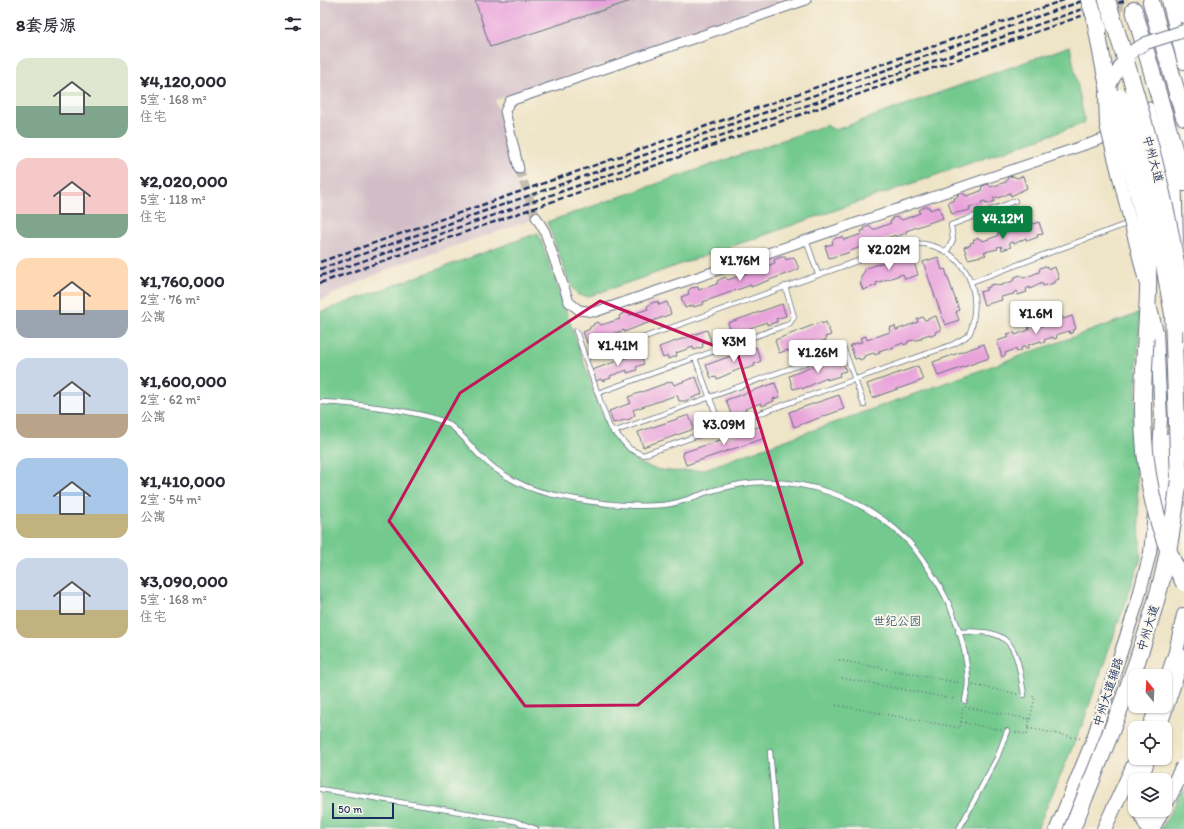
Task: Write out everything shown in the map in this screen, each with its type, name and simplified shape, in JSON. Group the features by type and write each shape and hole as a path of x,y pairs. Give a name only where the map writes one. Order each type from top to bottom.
{"highway":[{"path":"1090,0 1116,120 1144,221 1148,272 1143,402 1145,457 1160,522 1174,562 1184,583"},
{"name":"中州大道","path":"1107,0 1165,203 1174,245 1184,322"},
{"path":"1178,0 1184,15"},
{"path":"1151,2 1184,117"},
{"name":"中州大道","path":"1127,11 1174,143 1184,183"},
{"path":"1095,19 1107,49 1144,175 1162,253 1173,314 1179,481"},
{"name":"中州大道","path":"1072,829 1137,664 1150,622 1174,527 1184,440"},
{"path":"1172,790 1184,767"},
{"path":"1151,829 1157,817"}],"main road":[{"path":"1174,84 1184,105"},
{"path":"1170,669 1176,652 1184,615"},
{"path":"1104,829 1134,765"}],"street":[{"path":"519,169 505,111 510,101 806,0"},
{"path":"1168,0 1184,63"},
{"path":"1127,11 1152,122 1177,206"},
{"path":"1150,552 1161,419 1157,332 1106,125 1105,95 1122,61 1134,50 1146,43 1184,30"},
{"path":"536,217 545,232 569,302 579,310 595,312 1152,122"},
{"path":"1150,552 1165,527 1178,329 1177,206 1174,143"},
{"name":"中州大道辅路","path":"1056,829 1092,741 1137,603 1150,552"},
{"path":"1162,721 1184,656"},
{"path":"1141,817 1147,829"}],"lane":[{"path":"947,251 953,240 951,225 1015,201"},
{"path":"971,282 1177,206"},
{"path":"806,240 818,274"},
{"path":"576,331 609,426 630,450 643,455 954,344 969,334 975,308 971,282 956,259 947,251 930,244 917,242 905,244 586,358"},
{"path":"598,393 789,324 794,317 794,312 785,286"},
{"path":"613,432 844,349 864,405"},
{"path":"695,358 721,428"},
{"path":"320,402 392,410 443,422 451,427 488,464 501,474 537,490 566,497 625,505 662,505 681,502 725,487 767,482 812,488 835,494 869,512 909,542 941,588 958,632 965,660 967,684 965,701"},
{"path":"958,632 986,632 996,634 1007,642 1017,656 1024,695"},
{"path":"959,829 990,772 1007,731"},
{"path":"770,752 777,829"},
{"path":"320,789 515,821 536,829"}],"path":[{"path":"839,660 1034,697 1027,734 961,722"},
{"path":"836,705 960,728 965,701 842,678"},
{"path":"964,707 1030,720"},
{"path":"1028,728 1092,741"}],"highlighted area":[{"path":"600,301 738,355 802,563 638,705 525,706 389,521 460,393"}],"shaded area":[{"path":"320,0 794,0 495,100 532,220 400,264 320,300"}],"green space":[{"path":"1070,46 1085,123 587,297 578,295 570,284 547,222 826,125 835,130"},
{"name":"世纪公园","path":"538,233 594,393 611,431 627,453 635,460 644,465 664,470 684,471 705,469 1140,313 1134,425 1141,558 1083,723 1037,829 320,829 320,312"},
{"path":"1184,788 1184,829 1161,829 1168,817 1172,817 1172,809"}],"building":[{"path":"475,0 634,0 490,47"},
{"path":"1013,176 1017,178 1023,176 1027,188 1011,196 1010,193 998,198 993,198 995,201 986,204 985,201 981,202 982,204 969,207 970,210 952,214 948,202 955,200 954,198 958,197 957,195 962,193 967,196 981,191 982,186 988,184 991,187 1006,182 1008,177"},
{"path":"929,207 930,210 939,207 943,218 906,231 906,233 896,237 895,235 866,247 866,245 848,253 829,258 825,246 833,244 832,241 836,238 843,237 844,240 862,234 861,231 865,230 864,228 869,226 873,230 891,223 890,221 893,220 892,218 898,217 902,220 920,213 919,210"},
{"path":"1029,221 1033,224 1039,222 1043,234 1037,235 1038,237 1027,241 1026,238 1014,244 1013,242 1009,243 1011,247 1002,250 1001,246 997,247 998,249 984,252 986,255 968,259 964,247 971,245 970,243 974,242 973,240 978,238 983,241 997,236 999,231 1004,230 1008,232 1022,227 1024,223"},
{"path":"911,253 918,275 905,279 903,274 876,283 877,285 863,290 860,282 861,276 865,271 864,269"},
{"path":"785,257 786,260 794,257 799,269 751,287 751,285 703,302 704,304 694,307 693,305 685,308 681,297 689,294 688,291 691,288 698,287 699,290 717,284 717,281 725,277 728,280 747,273 746,271 749,270 748,269 754,267 757,270 775,263 774,260"},
{"path":"938,257 942,270 945,269 959,310 956,312 959,320 945,325 923,262"},
{"path":"1045,266 1049,269 1055,267 1059,279 1054,281 1054,283 1043,286 1042,283 1030,289 1030,287 1026,289 1027,292 1018,295 1017,291 1013,293 1014,294 1001,297 1002,300 984,305 980,292 987,290 986,288 990,287 990,285 995,284 999,286 1013,281 1015,277 1020,275 1024,278 1039,272 1040,268"},
{"path":"654,302 658,302 659,305 667,302 671,314 624,332 624,330 587,343 583,332 590,329 590,327 594,325 593,324 598,322 601,325 620,319 619,316 621,314 627,312 630,315 648,309 647,306"},
{"path":"782,304 786,316 776,319 777,322 767,325 767,322 750,328 751,330 732,334 728,323"},
{"path":"936,316 941,330 935,332 936,334 921,337 922,339 908,341 908,343 904,345 903,343 889,350 888,348 879,351 880,353 875,355 874,353 864,356 864,358 860,360 859,358 855,359 850,345 862,342 860,338 866,336 867,340 890,332 889,328 895,326 896,330 918,322 917,319 923,317 925,320"},
{"path":"1062,316 1063,319 1072,316 1076,329 1072,330 1073,332 1070,334 1069,331 1056,335 1057,338 1054,339 1053,337 1044,340 1045,342 1042,343 1041,341 1028,345 1029,347 1026,349 1025,346 1017,352 1016,349 1005,353 1006,355 1002,357 997,341 1009,337 1007,334 1014,332 1015,335 1029,330 1028,327 1035,325 1036,328 1056,321 1055,318"},
{"path":"821,322 822,324 826,322 831,335 825,337 826,340 814,344 813,341 788,352 788,350 779,353 775,340"},
{"path":"707,330 711,341 702,344 703,347 694,350 693,347 676,353 677,356 668,359 668,356 663,358 659,347"},
{"path":"984,344 989,358 938,376 933,362"},
{"path":"756,347 761,361 754,364 755,366 742,370 742,368 717,379 716,377 711,378 706,365"},
{"path":"640,353 644,364 636,367 637,370 627,373 627,370 610,376 611,378 596,381 592,370"},
{"path":"835,358 835,360 841,358 846,371 839,373 840,376 827,380 827,378 802,389 801,387 793,389 789,376"},
{"path":"918,366 923,380 872,398 867,384"},
{"path":"696,377 702,394 685,401 679,401 677,395 633,410 635,415 630,419 613,423 609,411 631,403 628,397 672,381 674,385"},
{"path":"775,383 780,397 773,399 774,401 762,406 761,403 745,409 746,411 731,414 726,400"},
{"path":"839,395 844,409 794,427 789,412"},
{"path":"689,415 694,429 643,447 638,432"},
{"path":"761,426 765,438 686,465 682,453"}],"tunnel":[{"path":"1116,0 1119,13"},
{"path":"519,169 536,217"}],"railway":[{"path":"320,262 1064,0"},
{"path":"320,269 1085,0"},
{"path":"320,276 1108,0"},
{"path":"320,283 1127,0"}]}
